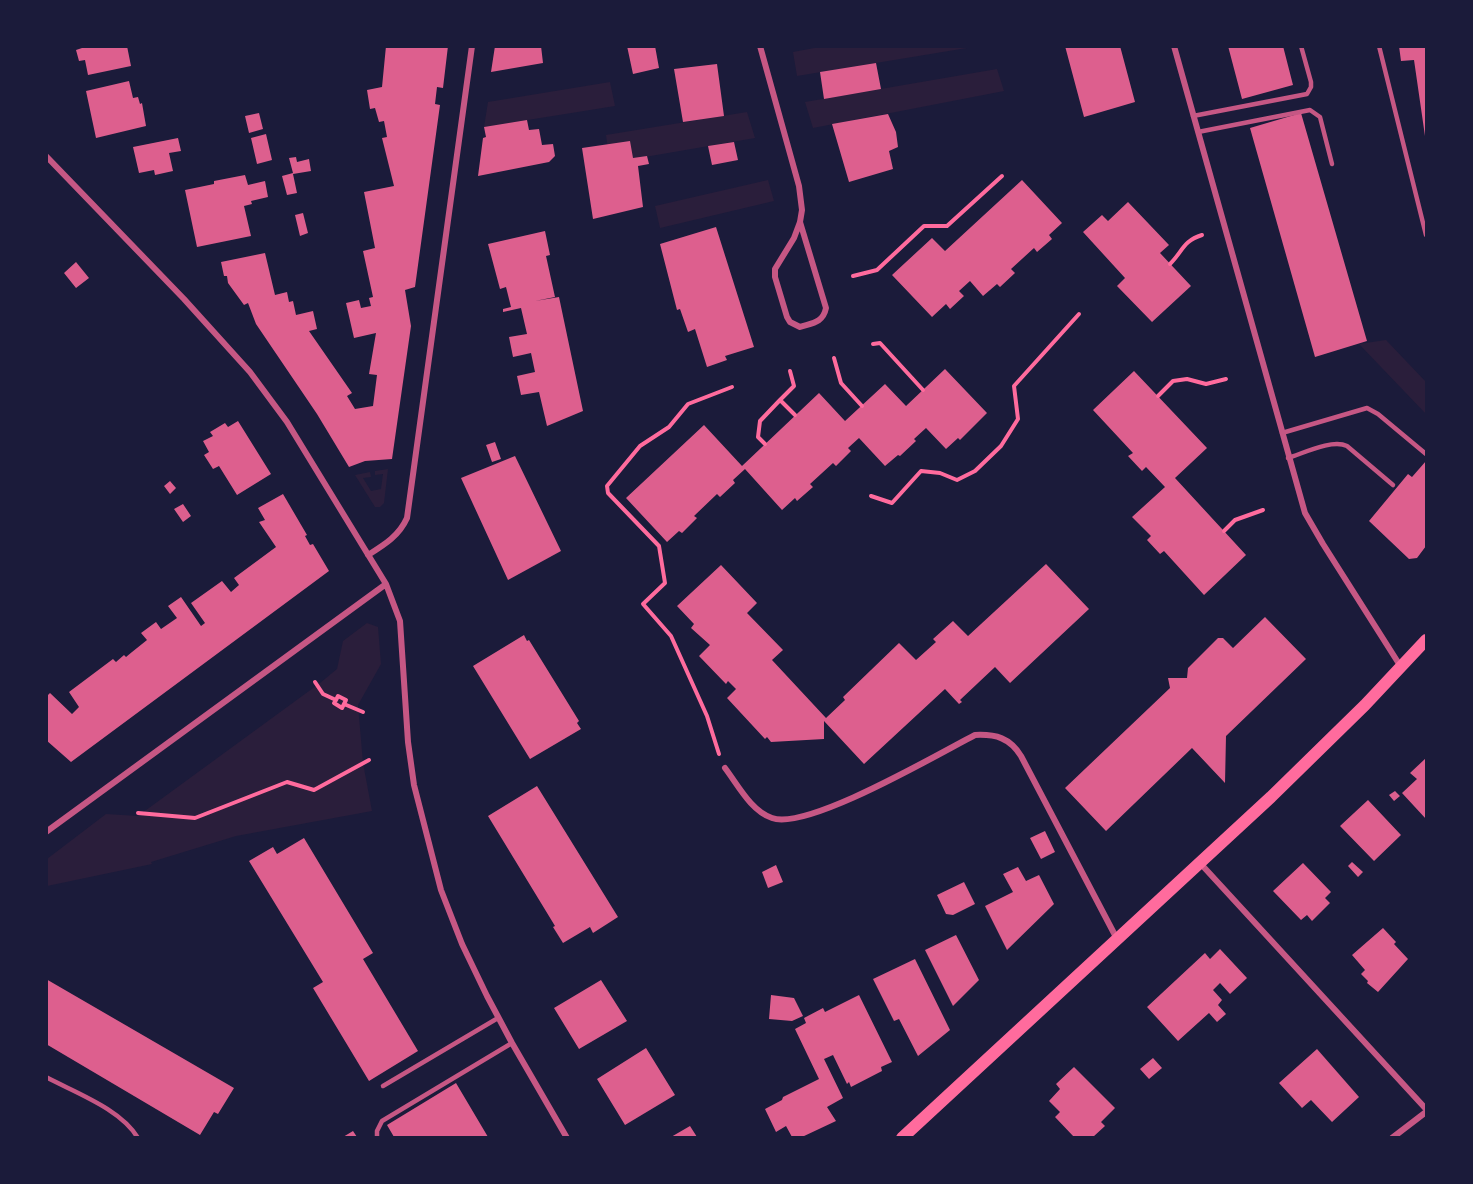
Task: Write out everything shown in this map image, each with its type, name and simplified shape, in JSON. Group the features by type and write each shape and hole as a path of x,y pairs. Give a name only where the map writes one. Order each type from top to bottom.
{"main road":[{"path":"902,1137 1279,789 1401,668 1426,640"}],"street":[{"path":"368,555 394,537 403,528 407,518 472,46"},
{"path":"760,46 799,186 802,210 800,222 794,238 775,269 775,277 787,317 800,327 819,321 823,318 826,308 800,222"},
{"path":"1174,46 1305,513 1401,668"},
{"path":"46,156 192,307 250,372 287,422 386,584 399,621 408,742 416,796 441,890 462,944 498,1018 567,1137"},
{"path":"46,832 386,584"},
{"path":"725,768 761,813 773,819 786,820 799,818 839,804 975,735 990,734 1004,738 1015,746 1021,756 1117,939"},
{"path":"1200,863 1426,1111 1392,1137"}],"lane":[{"path":"1193,116 1307,94 1311,82 1301,46"},
{"path":"1379,46 1426,235"},
{"path":"1198,132 1310,110 1320,117 1332,164"},
{"path":"1282,433 1367,408 1378,414 1426,454"},
{"path":"1288,458 1341,443 1393,485"},
{"path":"382,1086 498,1018"},
{"path":"377,1137 382,1121 512,1044"},
{"path":"46,1077 117,1115 132,1127 138,1137"}],"path":[{"path":"853,276 877,270 924,226 946,226 1002,176"},
{"path":"1170,264 1189,239 1202,235"},
{"path":"871,496 892,503 921,471 940,472 957,480 975,471 1000,446 1018,419 1014,386 1079,314"},
{"path":"873,344 880,343 923,390"},
{"path":"834,358 841,383 862,406"},
{"path":"765,444 758,437 760,421 794,386 790,371"},
{"path":"1158,396 1173,381 1187,379 1206,384 1226,379"},
{"path":"725,768 707,716 671,636 643,604 665,583 659,546 608,493 607,486 640,446 669,427 688,404 732,387"},
{"path":"780,400 795,415"},
{"path":"1224,531 1235,520 1263,510"},
{"path":"315,682 323,694 336,700 334,703 342,708 344,704 363,712"},
{"path":"138,813 195,818 287,782 314,790 369,760"}],"shaded area":[{"path":"825,46 973,47 797,76 793,52"},
{"path":"997,69 1004,91 813,128 805,102"},
{"path":"610,82 615,106 484,127 488,102"},
{"path":"747,112 755,138 610,163 606,135"},
{"path":"768,180 774,201 660,228 655,206"},
{"path":"1386,340 1426,382 1426,414 1359,344"},
{"path":"388,469 384,503 380,507 375,507 355,475 370,472 371,477 363,478 371,491 381,489 383,474 375,475 375,471"},
{"path":"367,623 378,627 381,664 358,705 363,763 372,811 236,836 151,862 152,864 47,886 47,859 106,814 138,816 320,683 337,669 343,641"}],"building":[{"path":"82,46 127,46 131,66 88,75 85,60 79,61 76,50"},
{"path":"386,46 448,46 443,88 437,87 435,104 440,105 415,287 405,290 411,326 392,459 365,461 349,467 317,414 256,324 248,303 244,305 228,283 221,262 265,253 275,295 287,292 289,302 293,301 296,315 313,311 317,329 309,331 352,393 347,396 355,409 373,406 377,375 369,374 376,333 354,338 346,303 359,300 361,308 371,306 369,298 373,297 363,251 375,248 364,192 394,186 382,138 387,137 384,121 379,122 375,108 370,109 367,90 382,87"},
{"path":"495,46 541,46 543,63 491,72"},
{"path":"627,46 655,46 659,68 633,74"},
{"path":"1065,46 1120,46 1135,102 1084,117"},
{"path":"1228,46 1283,46 1293,85 1242,99"},
{"path":"1399,46 1426,46 1426,143 1414,60 1401,61"},
{"path":"876,63 881,89 824,99 820,72"},
{"path":"717,64 724,116 683,122 674,69"},
{"path":"129,81 133,98 138,97 140,104 142,103 146,126 96,138 86,91"},
{"path":"259,113 263,129 249,133 245,116"},
{"path":"1301,113 1367,341 1315,357 1250,128"},
{"path":"888,114 896,132 898,147 889,151 893,169 849,182 832,124"},
{"path":"527,120 529,130 539,129 542,145 553,144 555,156 549,162 478,176 483,138 486,137 484,127"},
{"path":"266,134 272,160 257,164 251,138"},
{"path":"178,138 181,151 169,153 173,171 155,175 154,170 139,173 133,147"},
{"path":"630,141 633,158 647,156 649,164 638,166 643,207 593,219 582,148"},
{"path":"734,142 738,160 712,165 708,146"},
{"path":"296,157 297,162 309,159 311,171 293,174 297,193 287,195 282,176 293,173 289,158"},
{"path":"245,175 248,185 265,181 268,197 251,201 252,204 244,206 251,236 197,247 185,190"},
{"path":"1022,180 1062,223 1049,235 1052,239 1037,252 1034,248 1011,269 1015,273 1000,287 997,284 983,296 970,281 959,291 964,296 950,309 946,304 932,317 892,275 932,238 945,251"},
{"path":"1128,202 1169,245 1160,253 1191,286 1152,322 1117,286 1125,278 1083,232 1102,215 1108,221"},
{"path":"303,213 308,233 300,236 295,215"},
{"path":"716,227 754,347 725,356 727,360 707,367 695,329 688,332 680,309 677,310 660,244"},
{"path":"545,231 550,255 546,256 555,297 535,301 559,297 583,411 547,426 539,392 521,395 517,376 535,372 531,353 513,357 509,337 527,334 521,308 503,312 503,309 511,307 506,287 500,289 488,244"},
{"path":"76,262 89,278 76,288 64,273"},
{"path":"945,369 987,413 960,440 958,438 946,449 926,428 900,456 898,455 885,466 859,438 848,448 851,451 836,466 833,463 810,484 813,487 797,501 795,498 782,510 745,469 733,480 735,483 720,497 717,494 694,516 697,518 682,533 679,531 667,542 626,498 704,425 742,466 819,393 845,421 885,384 906,406"},
{"path":"1134,371 1207,448 1175,478 1246,555 1204,595 1164,551 1160,554 1147,540 1151,536 1132,517 1165,487 1146,467 1142,471 1128,456 1133,453 1093,410"},
{"path":"238,421 271,474 237,495 219,466 213,469 204,455 209,452 203,441 213,436 210,432 225,423 228,427"},
{"path":"495,442 501,459 492,462 486,445"},
{"path":"515,456 561,551 508,580 461,478"},
{"path":"1426,461 1426,546 1417,558 1409,559 1369,521 1408,474 1412,477"},
{"path":"170,481 176,488 170,494 164,486"},
{"path":"283,494 307,535 305,536 310,545 313,544 329,571 71,762 46,740 46,697 50,693 72,714 79,707 69,692 113,659 116,662 124,655 126,657 147,640 141,633 156,622 161,629 177,618 168,606 181,597 201,626 205,623 191,603 222,581 231,592 239,585 234,578 276,547 259,522 265,520 258,508"},
{"path":"183,504 191,516 183,522 174,509"},
{"path":"1046,564 1089,609 1010,683 995,667 960,700 962,702 959,704 945,689 864,764 824,721 824,739 771,742 767,737 765,739 727,698 736,689 728,681 726,684 699,656 710,645 691,628 694,624 677,606 721,565 757,603 747,613 783,650 772,660 826,718 845,700 843,697 899,643 916,660 936,642 933,639 953,621 968,636"},
{"path":"1265,617 1306,659 1226,736 1225,783 1192,748 1106,831 1065,788 1170,688 1168,678 1187,678 1188,668 1218,638 1223,638 1233,648"},
{"path":"524,635 579,721 577,723 581,729 530,759 473,666"},
{"path":"1426,758 1426,819 1402,793 1417,779 1410,773"},
{"path":"537,786 618,917 593,933 590,927 563,943 488,816"},
{"path":"1395,791 1400,796 1394,801 1389,795"},
{"path":"1368,800 1401,835 1374,861 1340,826"},
{"path":"1045,831 1055,852 1041,859 1030,838"},
{"path":"304,838 373,953 363,959 418,1051 369,1081 313,988 323,982 249,861 273,847 277,854"},
{"path":"1352,862 1363,872 1358,877 1348,866"},
{"path":"1303,863 1331,892 1325,898 1330,903 1312,921 1307,915 1301,920 1273,891"},
{"path":"776,865 783,882 768,888 762,872"},
{"path":"1018,867 1026,881 1039,875 1054,904 1007,950 985,906 1013,892 1003,874"},
{"path":"964,882 975,904 953,915 946,914 937,895"},
{"path":"1383,928 1408,959 1378,992 1367,983 1368,981 1361,974 1365,970 1352,955"},
{"path":"956,935 979,980 953,1006 925,950"},
{"path":"1220,949 1247,978 1230,994 1220,983 1213,990 1222,1000 1218,1005 1226,1014 1217,1022 1209,1013 1178,1041 1147,1007 1205,953 1210,959"},
{"path":"915,959 950,1030 918,1056 899,1019 894,1021 873,979"},
{"path":"46,979 234,1088 218,1114 214,1112 200,1135 46,1044"},
{"path":"601,980 627,1021 579,1049 554,1008"},
{"path":"771,995 794,998 803,1016 792,1021 769,1019"},
{"path":"859,995 892,1062 881,1067 882,1071 851,1087 849,1082 847,1084 833,1055 824,1059 843,1098 827,1107 836,1121 802,1137 792,1137 786,1126 776,1132 765,1109 819,1079 795,1029 806,1023 804,1018 823,1008 825,1012"},
{"path":"646,1048 675,1095 625,1125 597,1079"},
{"path":"1317,1049 1359,1097 1332,1122 1311,1100 1302,1108 1279,1083"},
{"path":"1153,1058 1162,1068 1149,1079 1140,1069"},
{"path":"1074,1067 1115,1108 1101,1122 1105,1126 1093,1137 1074,1137 1055,1117 1060,1112 1049,1101 1060,1089 1056,1084"},
{"path":"456,1083 488,1137 394,1137 387,1125"},
{"path":"690,1126 697,1137 671,1137"},
{"path":"353,1131 357,1137 343,1137"}]}
